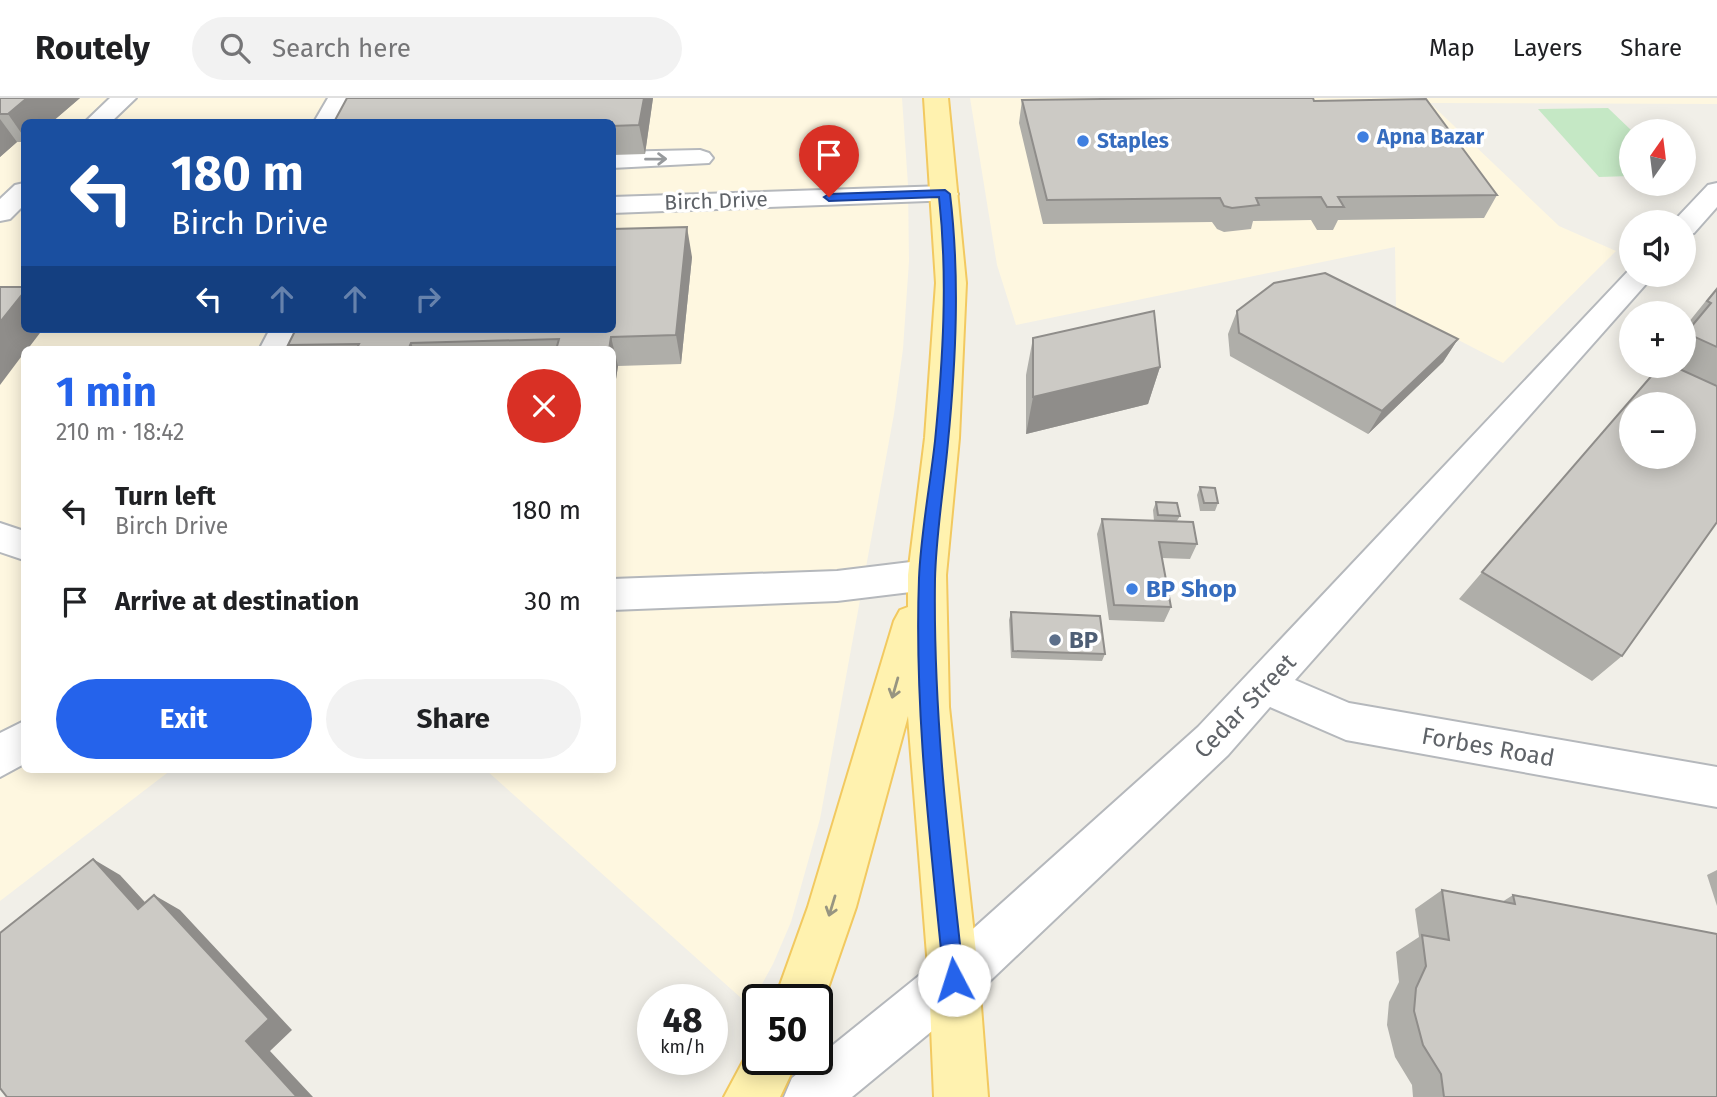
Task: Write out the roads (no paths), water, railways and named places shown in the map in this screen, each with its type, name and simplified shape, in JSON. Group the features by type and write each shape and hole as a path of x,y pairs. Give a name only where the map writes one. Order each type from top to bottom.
{"main road":[{"path":"936,98 949,236 950,318 942,438 927,575 927,654 931,758 954,980 961,1097"},
{"path":"805,984 832,907 927,575"},
{"path":"751,1097 763,1075"}],"street":[{"path":"100,119 124,98"},
{"path":"328,119 341,98"},
{"path":"616,160 701,158"},
{"path":"1696,214 1717,191"},
{"path":"0,214 21,194"},
{"name":"Birch Drive","path":"616,205 945,194"},
{"path":"0,219 21,218"},
{"name":"Cedar Street","path":"811,1097 954,980 1213,741 1628,287"},
{"path":"0,537 21,546"},
{"path":"616,595 837,586 927,575"},
{"name":"Forbes Road","path":"1265,686 1346,721 1717,787"},
{"path":"0,757 21,742"}],"place":[{"name":"Apna Bazar","path":"1363,137"},
{"name":"Staples","path":"1083,141"},
{"name":"BP Shop","path":"1132,589"},
{"name":"BP","path":"1055,640"}]}
